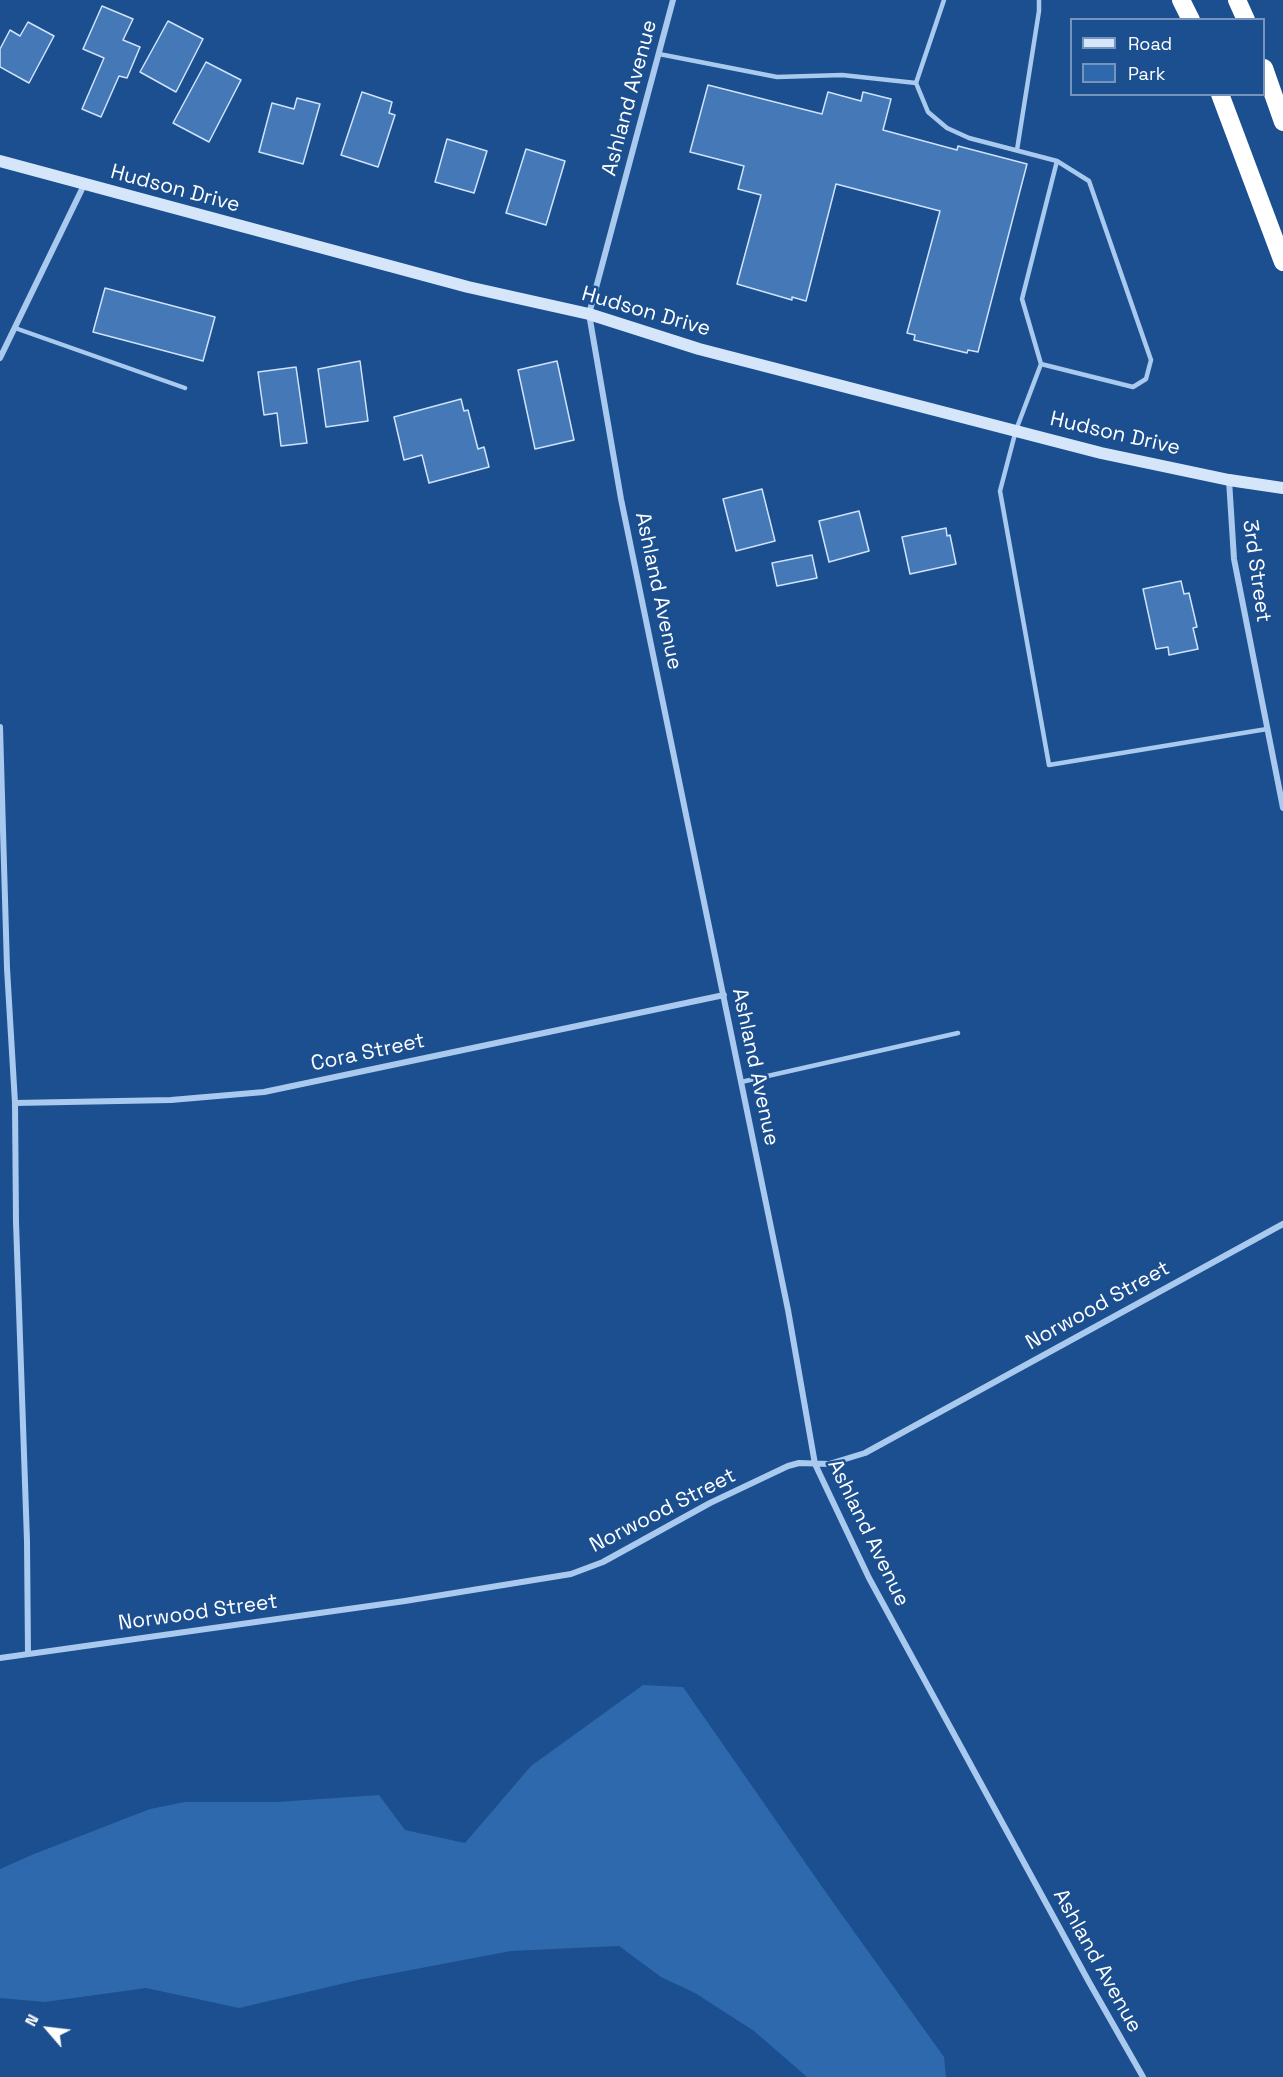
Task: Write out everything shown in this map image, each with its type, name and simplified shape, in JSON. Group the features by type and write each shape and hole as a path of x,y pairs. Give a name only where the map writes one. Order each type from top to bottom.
{"highway":[{"path":"1181,0 1190,18"},
{"path":"1237,0 1245,18"},
{"path":"1265,73 1283,122"},
{"path":"1221,96 1283,262"}],"street":[{"name":"Ashland Avenue","path":"673,0 589,314 621,499 788,1310 815,1464 869,1578 1083,1972 1143,2077"},
{"name":"Hudson Drive","path":"0,161 468,286 589,314 699,349 1101,453 1229,480 1282,487"},
{"path":"0,358 84,185"},
{"name":"3rd Street","path":"1229,480 1234,559 1283,808"},
{"path":"0,727 15,1103 16,1222 28,1654"},
{"name":"Cora Street","path":"15,1103 171,1100 264,1092 724,995"},
{"name":"Norwood Street","path":"0,1658 405,1601 571,1574 603,1562 710,1503 788,1466 799,1463 829,1464 865,1453 1283,1224"}],"lane":[{"path":"944,0 916,83 928,112 947,128 969,138 1057,160 1089,182 1151,360 1146,379 1133,387 1041,364"},
{"path":"1017,150 1039,0"},
{"path":"659,54 777,77 842,75 916,83"},
{"path":"1057,160 1022,299 1041,364 1016,430 1000,491 1049,765 1267,729"},
{"path":"15,328 185,388"},
{"path":"741,1082 958,1033"}],"green space":[{"path":"643,1685 683,1687 944,2057 946,2077 807,2077 754,2031 695,1993 661,1977 619,1946 511,1951 358,1980 239,2008 146,1988 45,2002 0,1998 0,1869 150,1809 185,1802 277,1802 379,1795 405,1830 465,1843 531,1766"}],"building":[{"path":"102,6 133,19 123,40 140,47 127,78 119,76 101,117 82,109 104,58 83,49"},
{"path":"168,21 203,39 176,92 140,72"},
{"path":"28,22 54,36 29,83 0,67 0,49 10,30 20,36"},
{"path":"206,62 241,80 209,142 173,123"},
{"path":"708,85 822,114 828,92 861,101 863,92 891,99 883,130 957,150 958,146 1027,164 978,352 968,350 967,353 914,340 915,335 907,333 940,211 836,184 806,301 792,297 792,300 737,284 761,195 738,189 744,166 690,152"},
{"path":"362,92 392,102 389,113 395,115 378,167 341,155"},
{"path":"297,98 320,104 303,164 259,152 272,103 294,109"},
{"path":"447,139 487,151 474,193 435,182"},
{"path":"526,149 565,161 546,225 506,213"},
{"path":"105,288 215,317 203,361 93,332"},
{"path":"360,361 368,421 326,427 318,369"},
{"path":"557,361 574,440 535,449 518,370"},
{"path":"296,367 307,443 281,446 277,413 264,415 258,372"},
{"path":"461,399 464,411 468,410 478,449 484,447 489,467 429,483 422,455 404,460 394,417"},
{"path":"762,489 775,541 736,551 723,499"},
{"path":"859,511 869,551 829,562 819,521"},
{"path":"946,528 947,536 950,535 956,564 910,574 902,537"},
{"path":"812,555 817,578 777,586 772,563"},
{"path":"1181,581 1184,594 1189,593 1197,627 1193,628 1198,649 1169,655 1168,647 1156,649 1143,589"}]}
